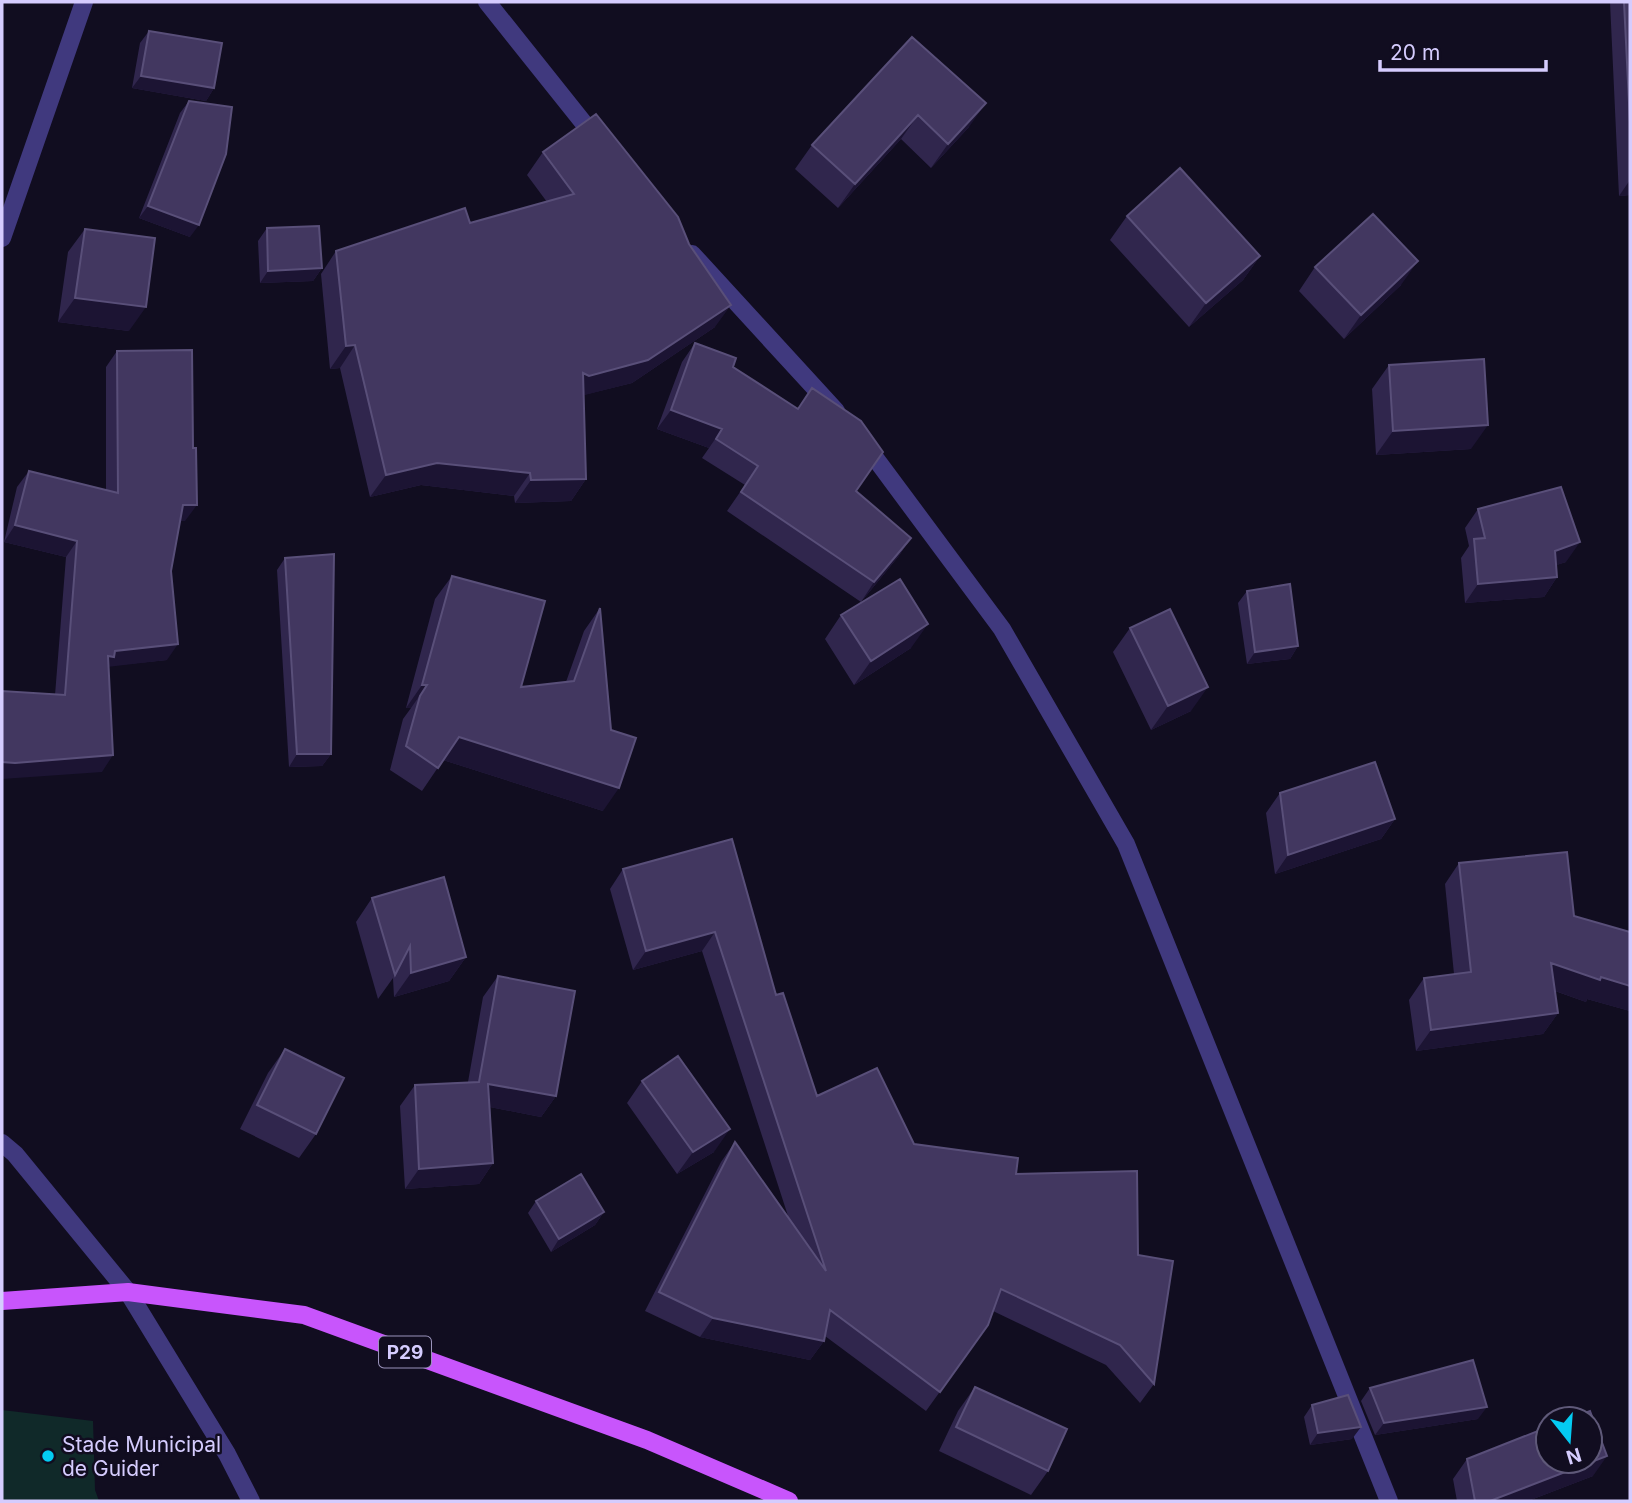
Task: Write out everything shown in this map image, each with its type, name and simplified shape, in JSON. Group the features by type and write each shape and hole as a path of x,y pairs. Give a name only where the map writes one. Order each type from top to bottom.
{"main road":[{"name":"P29","path":"2,1301 128,1292 304,1315 648,1440 789,1501"}],"street":[{"path":"2,238 84,2"},
{"path":"486,2 607,152"},
{"path":"684,246 848,424 1002,629 1126,844 1389,1501"},
{"path":"2,1143 15,1154 128,1292 227,1454 251,1501"}],"green space":[{"name":"Stade Municipal de Guider","path":"2,1410 93,1421 95,1490 99,1501 2,1501"}],"building":[{"path":"1624,2 1630,2 1630,123"},
{"path":"149,31 222,43 214,88 141,76"},
{"path":"912,37 986,103 948,144 918,115 855,184 812,145"},
{"path":"189,101 232,107 226,154 199,225 148,206"},
{"path":"596,114 678,217 689,244 731,305 648,360 589,376 583,373 586,479 531,480 530,473 437,463 386,475 355,345 346,346 336,251 465,208 470,223 574,194 543,152"},
{"path":"1180,168 1260,256 1206,303 1127,216"},
{"path":"1373,214 1418,261 1361,315 1315,267"},
{"path":"319,226 322,268 268,271 267,228"},
{"path":"85,229 155,238 146,307 75,298"},
{"path":"695,343 736,358 733,367 798,409 812,388 861,421 883,452 856,491 911,538 874,582 741,492 758,466 716,439 722,429 671,410"},
{"path":"192,350 193,448 196,448 197,505 183,505 171,571 178,644 115,651 114,657 108,656 113,755 2,762 2,691 65,695 77,541 15,525 29,471 118,493 117,351"},
{"path":"1484,359 1488,425 1393,431 1389,365"},
{"path":"1561,487 1580,542 1555,551 1557,577 1478,584 1474,539 1485,538 1478,509"},
{"path":"334,554 331,754 297,754 285,558"},
{"path":"452,576 545,601 521,687 574,681 600,608 611,730 636,738 619,788 459,737 438,768 406,746 420,696 427,685 422,685"},
{"path":"900,579 928,624 871,661 841,615"},
{"path":"1290,584 1298,646 1255,652 1247,591"},
{"path":"1170,609 1208,687 1168,706 1130,628"},
{"path":"1375,762 1395,819 1288,855 1280,793"},
{"path":"732,839 776,995 783,993 817,1096 877,1068 914,1144 1018,1158 1016,1174 1137,1171 1138,1255 1173,1261 1154,1384 1120,1345 1001,1289 988,1325 940,1392 830,1310 824,1341 713,1318 659,1292 735,1142 826,1271 715,932 646,951 623,869"},
{"path":"1567,852 1574,916 1630,932 1630,986 1601,977 1600,980 1551,963 1558,1013 1431,1030 1424,978 1471,972 1459,863"},
{"path":"444,877 466,957 411,973 410,946 395,975 372,898"},
{"path":"498,976 575,991 556,1096 488,1084 493,1163 419,1169 415,1085 479,1082"},
{"path":"285,1049 344,1078 316,1134 257,1105"},
{"path":"678,1056 730,1129 693,1152 642,1081"},
{"path":"581,1174 604,1212 559,1239 536,1201"},
{"path":"1473,1360 1487,1407 1384,1423 1370,1388"},
{"path":"975,1387 1067,1429 1048,1471 956,1427"},
{"path":"1348,1395 1361,1427 1318,1433 1312,1405"},
{"path":"1534,1433 1534,1475 1558,1475 1490,1501 1475,1501 1467,1459"}],"place":[{"name":"Stade Municipal de Guider","path":"48,1456"}]}
